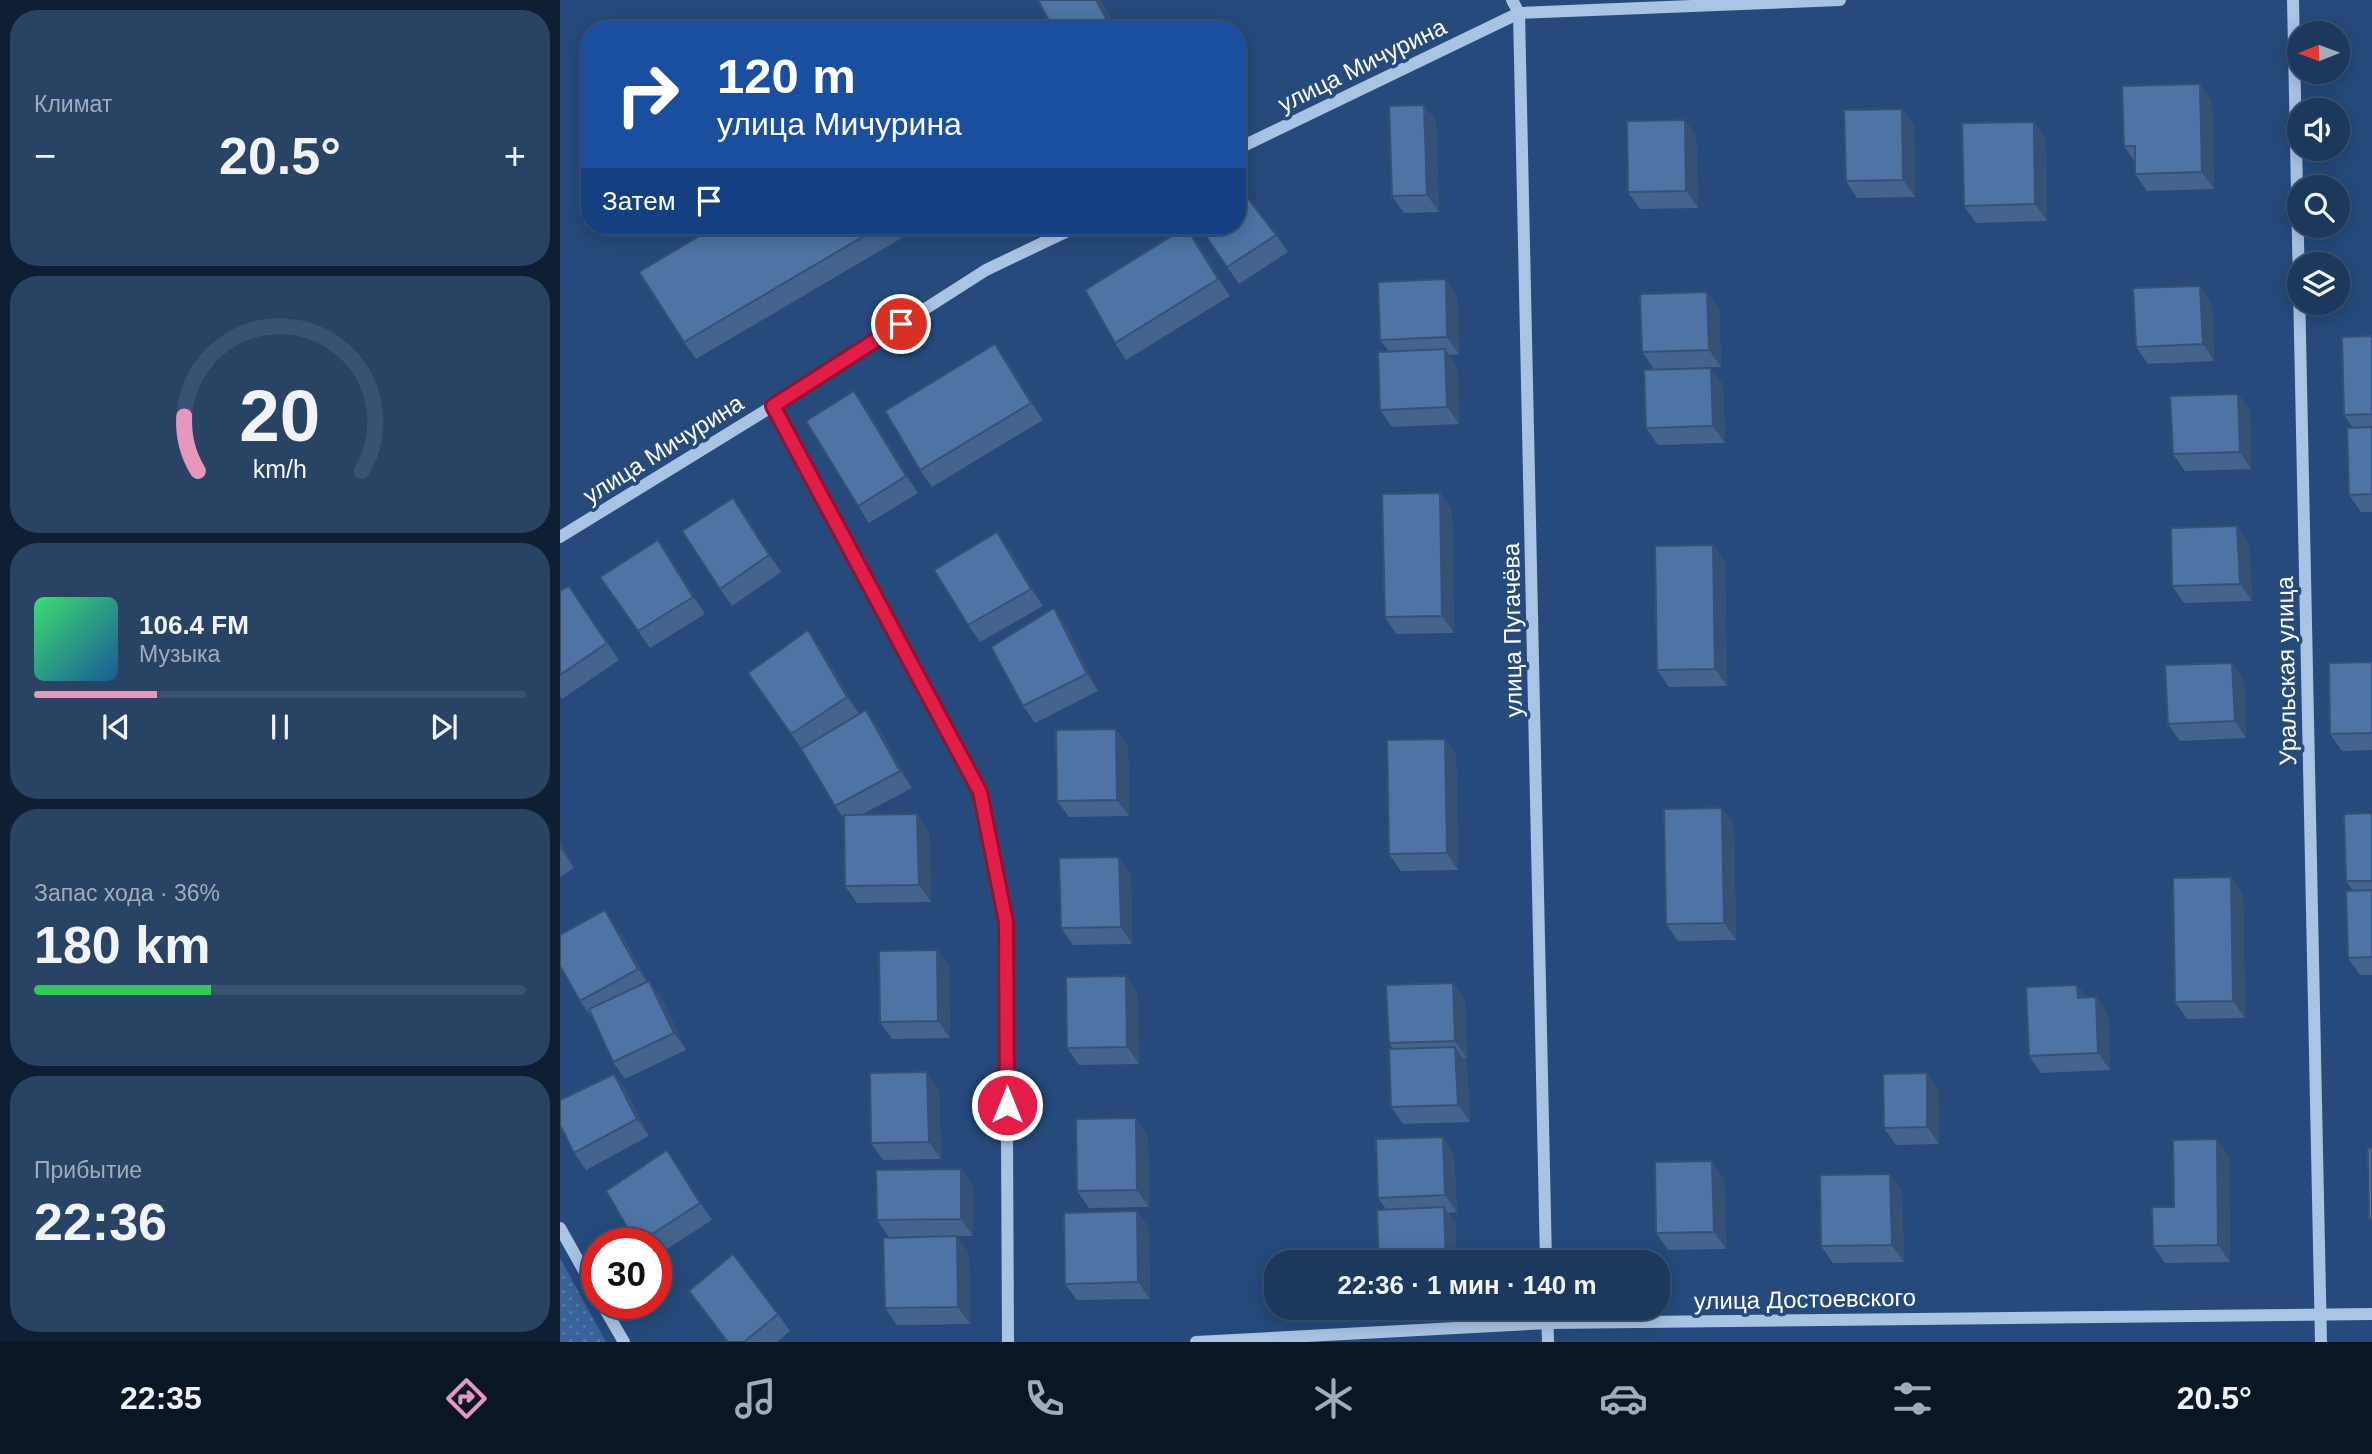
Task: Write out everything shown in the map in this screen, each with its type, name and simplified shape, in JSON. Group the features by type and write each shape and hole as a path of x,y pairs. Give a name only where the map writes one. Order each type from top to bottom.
{"street":[{"name":"улица Пугачёва","path":"1512,0 1519,13 1546,1250"},
{"name":"улица Мичурина","path":"1246,145 1519,13 1840,0"},
{"name":"Уральская улица","path":"2293,0 2321,1342"},
{"name":"улица Мичурина","path":"560,537 773,406 986,270 1059,235"},
{"path":"773,406 980,792 1006,922 1008,1342"},
{"path":"560,1228 581,1265"},
{"name":"улица Достоевского","path":"1196,1342 1548,1323 2372,1314"},
{"path":"611,1319 624,1342"},
{"path":"1548,1320 1548,1342"}],"shaded area":[{"path":"560,1258 581,1296 581,1319 593,1319 606,1342 560,1342"}],"building":[{"path":"1038,0 1096,0 1108,21 1049,21"},
{"path":"2200,84 2202,172 2135,174 2135,146 2124,146 2122,86"},
{"path":"1424,105 1427,195 1392,196 1389,106"},
{"path":"1902,109 1903,180 1846,181 1844,110"},
{"path":"1685,120 1686,191 1628,192 1627,121"},
{"path":"2034,122 2035,204 1964,206 1962,123"},
{"path":"1246,196 1276,235 1227,267 1205,235 1246,235"},
{"path":"701,235 866,235 684,342 639,272"},
{"path":"1173,235 1191,235 1218,279 1115,343 1085,290"},
{"path":"1446,279 1447,337 1380,340 1378,282"},
{"path":"2200,286 2203,344 2136,347 2133,288"},
{"path":"1707,292 1709,350 1642,352 1640,294"},
{"path":"2372,336 2372,414 2344,415 2342,337"},
{"path":"995,344 1031,403 920,470 885,411"},
{"path":"1445,349 1447,407 1380,410 1378,352"},
{"path":"1711,368 1713,426 1646,428 1644,370"},
{"path":"854,391 906,476 858,506 806,421"},
{"path":"2238,394 2240,452 2173,454 2170,396"},
{"path":"2372,427 2372,494 2349,495 2347,428"},
{"path":"1440,493 1442,616 1385,617 1382,494"},
{"path":"733,498 769,555 720,589 682,531"},
{"path":"2237,526 2240,584 2172,586 2171,528"},
{"path":"997,532 1031,589 968,625 934,570"},
{"path":"658,540 693,597 638,631 600,577"},
{"path":"1713,545 1715,669 1657,670 1655,546"},
{"path":"569,586 607,643 560,675 560,591"},
{"path":"1054,608 1087,674 1023,706 991,647"},
{"path":"808,630 847,697 791,734 748,673"},
{"path":"2372,662 2372,733 2330,734 2329,663"},
{"path":"2232,663 2235,721 2168,724 2165,665"},
{"path":"866,710 900,771 835,806 801,749"},
{"path":"1116,729 1117,800 1057,801 1056,730"},
{"path":"1445,739 1447,853 1389,854 1387,740"},
{"path":"1722,808 1724,923 1666,924 1664,809"},
{"path":"2372,813 2372,881 2346,881 2344,814"},
{"path":"917,814 919,885 845,886 844,815"},
{"path":"1119,857 1121,927 1061,928 1059,858"},
{"path":"2231,877 2233,1001 2175,1002 2173,878"},
{"path":"2372,890 2372,957 2348,958 2346,891"},
{"path":"605,910 638,969 580,1001 560,966 560,935"},
{"path":"937,950 938,1021 880,1022 879,951"},
{"path":"1126,976 1127,1047 1067,1048 1066,977"},
{"path":"649,981 674,1033 613,1062 589,1009"},
{"path":"1453,983 1455,1041 1389,1043 1386,985"},
{"path":"2077,985 2078,998 2096,997 2098,1053 2029,1056 2026,987"},
{"path":"1455,1047 1458,1105 1391,1107 1389,1049"},
{"path":"927,1072 929,1142 871,1143 870,1073"},
{"path":"1927,1073 1927,1127 1884,1128 1883,1074"},
{"path":"614,1074 637,1119 574,1153 560,1125 560,1100"},
{"path":"1136,1118 1137,1190 1077,1191 1076,1119"},
{"path":"1443,1137 1445,1195 1378,1198 1376,1139"},
{"path":"2217,1139 2218,1245 2153,1246 2152,1207 2174,1207 2173,1140"},
{"path":"2368,1148 2372,1148 2372,1219 2369,1219"},
{"path":"667,1150 700,1203 662,1228 628,1228 606,1191"},
{"path":"1712,1161 1714,1232 1656,1233 1655,1162"},
{"path":"961,1169 961,1219 877,1220 876,1170"},
{"path":"1890,1174 1892,1245 1821,1246 1820,1175"},
{"path":"1444,1207 1446,1250 1379,1250 1377,1210"},
{"path":"1137,1211 1138,1282 1065,1284 1064,1213"},
{"path":"957,1236 958,1307 885,1308 883,1238"},
{"path":"733,1254 778,1314 744,1342 728,1342 689,1291"}],"route":[{"path":"901,324 773,406 980,792 1006,922 1007,1105"}]}
